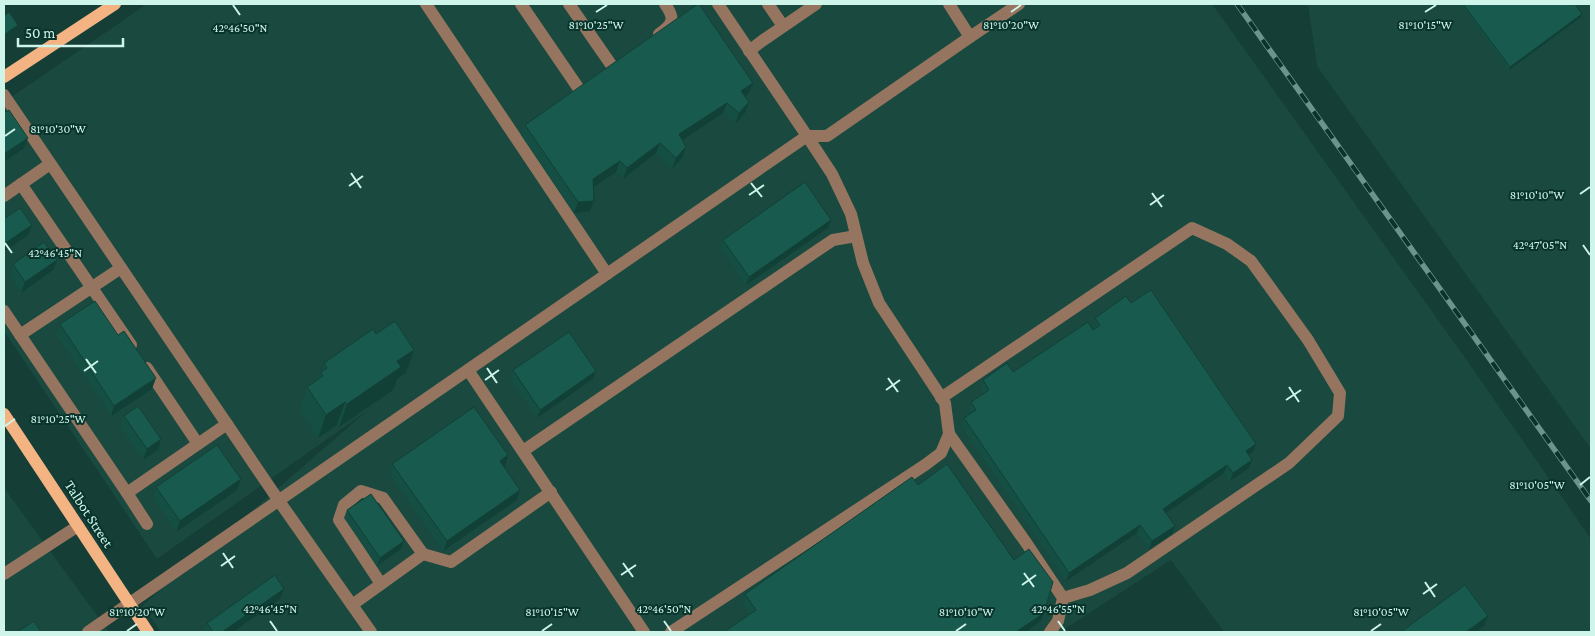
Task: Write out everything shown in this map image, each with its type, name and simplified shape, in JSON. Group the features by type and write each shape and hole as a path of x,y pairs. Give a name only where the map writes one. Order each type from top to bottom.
{"main road":[{"path":"4,77 115,4"},
{"name":"Talbot Street","path":"4,414 148,632"}],"lane":[{"path":"426,4 608,274"},
{"path":"521,4 575,92 616,63 569,4"},
{"path":"652,39 671,24 671,12 665,4"},
{"path":"718,4 832,174 851,214 863,263 879,303 945,403 949,434 1063,598 1058,621 1050,632"},
{"path":"768,4 783,26"},
{"path":"749,51 816,4"},
{"path":"949,4 970,37"},
{"path":"88,632 808,136 827,136 1019,4"},
{"path":"4,95 279,501 371,632"},
{"path":"513,135 527,125"},
{"path":"4,196 50,164"},
{"path":"21,184 198,444"},
{"path":"942,398 1192,228 1227,244 1251,260 1308,340 1340,393 1338,416 1288,463 1127,573 1090,590 1063,598"},
{"path":"523,451 833,240 856,236"},
{"path":"20,335 121,268"},
{"path":"4,311 147,524"},
{"path":"468,370 644,632"},
{"path":"127,493 227,424"},
{"path":"671,632 941,453 949,434"},
{"path":"381,584 339,520 344,505 361,491 382,498 424,554 451,562 551,492"},
{"path":"4,574 78,526"},
{"path":"352,605 424,554"}],"shaded area":[{"path":"147,4 1212,4 1466,359 1591,539 1591,632 1224,632 1171,560 1060,632 161,632 142,606 367,411 157,559 4,331 4,102"},
{"path":"1308,4 1591,4 1591,449 1317,66"},
{"path":"4,488 109,632 4,632"}],"building":[{"path":"698,4 753,83 741,91 749,102 739,113 727,103 679,134 686,147 676,158 660,143 627,168 620,161 593,179 594,201 578,202 525,125"},
{"path":"1463,4 1575,4 1582,14 1510,67"},
{"path":"9,12 18,25 5,34 4,16"},
{"path":"9,110 28,138 4,154 4,113"},
{"path":"805,182 831,220 749,277 723,240"},
{"path":"20,208 32,225 4,244 4,219"},
{"path":"44,242 57,260 25,282 13,264"},
{"path":"1151,290 1256,444 1246,451 1252,460 1233,473 1227,465 1163,509 1175,526 1152,541 1140,525 1069,573 964,418 976,410 971,402 989,390 983,380 1007,363 1013,372 1088,322 1093,330 1100,325 1095,318 1126,296 1131,303"},
{"path":"95,301 118,335 124,331 156,378 114,406 60,324"},
{"path":"395,321 414,350 397,361 401,367 347,404 345,402 326,415 307,387 323,376 321,372 327,368 324,363 373,329 376,334"},
{"path":"569,332 596,371 540,410 513,370"},
{"path":"138,406 161,439 147,449 124,416"},
{"path":"474,407 508,455 500,461 520,490 447,541 392,464"},
{"path":"217,445 241,479 180,521 156,487"},
{"path":"947,464 1014,560 1029,549 1053,582 1044,613 1016,632 724,632 756,610 745,594 912,477 918,485"},
{"path":"371,494 404,541 380,558 347,510"},
{"path":"275,575 284,589 222,632 213,632 207,623"},
{"path":"1465,585 1488,616 1466,632 1401,632"},
{"path":"34,621 41,632 17,632"}],"railway":[{"path":"1237,4 1591,501"}]}
